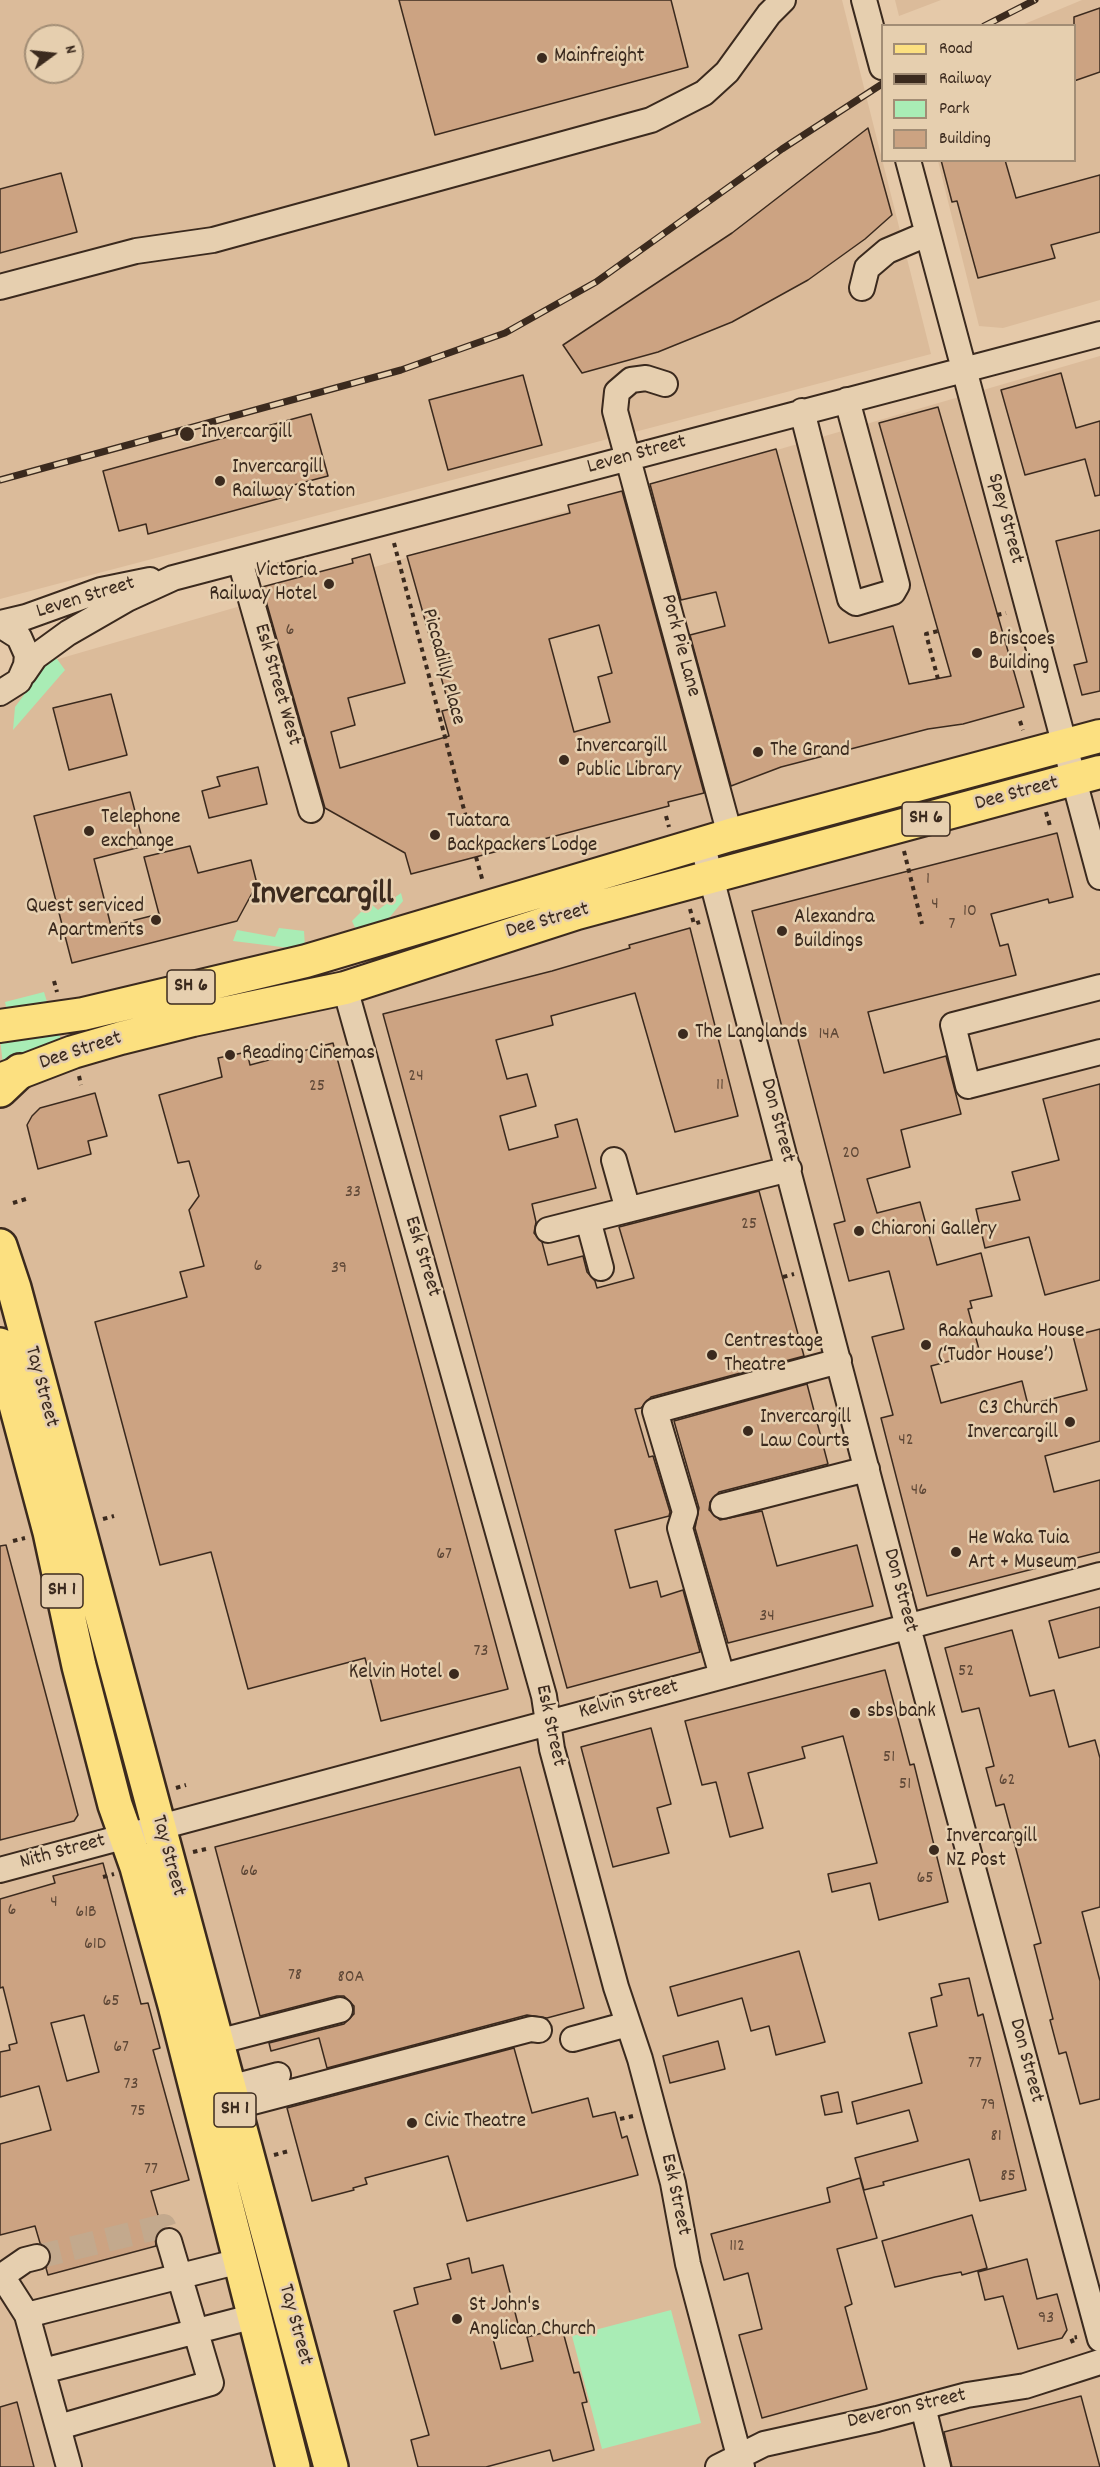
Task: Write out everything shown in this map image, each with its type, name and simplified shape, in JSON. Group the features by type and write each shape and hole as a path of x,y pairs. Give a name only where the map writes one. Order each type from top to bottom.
{"highway":[{"path":"6,1212 14,1288"},
{"name":"Tay Street","path":"0,1246 14,1288 331,2467"},
{"name":"Tay Street","path":"0,1345 50,1532 115,1805 175,2004 292,2467"}],"main road":[{"name":"Dee Street","path":"0,1026 83,1014 306,961 716,838 1100,736"},
{"name":"Dee Street","path":"7,1081 73,1052 163,1027 345,988 556,919 1087,776"}],"street":[{"path":"0,287 136,251 213,240 651,120 704,93 727,72 769,14 783,0"},
{"path":"864,0 881,63"},
{"name":"Spey Street","path":"909,162 1065,746 1087,776 1100,878"},
{"path":"861,288 867,268 887,251 927,234"},
{"name":"Leven Street","path":"0,624 130,582 173,578 240,561 1100,333"},
{"name":"Pork Pie Lane","path":"665,384 646,378 631,380 617,392 615,411 716,838"},
{"path":"802,411 850,598 856,603 894,592 897,585 847,399"},
{"name":"Esk Street West","path":"240,561 311,810"},
{"name":"Leven Street","path":"9,688 35,657 68,633 127,599 173,578"},
{"path":"0,624 11,630 24,645 27,655 9,688"},
{"name":"Don Street","path":"716,838 712,878 908,1627 1088,2338"},
{"path":"1100,987 953,1025 968,1086 1100,1052"},
{"name":"Esk Street","path":"345,988 374,1099 446,1340 544,1696 557,1768 673,2183 688,2264 741,2462"},
{"path":"614,1160 628,1210"},
{"path":"548,1230 789,1168"},
{"path":"588,1220 601,1268"},
{"path":"722,1676 680,1528 685,1512 655,1411 839,1361"},
{"path":"723,1506 867,1469"},
{"name":"Kelvin Street","path":"158,1827 1100,1575"},
{"name":"Nith Street","path":"0,1870 158,1827"},
{"path":"217,2042 340,2010"},
{"path":"573,2038 628,2024"},
{"path":"232,2098 531,2029 539,2030"},
{"path":"232,2098 278,2075"},
{"path":"58,2427 211,2383 170,2241"},
{"path":"37,2257 25,2260 1,2276 27,2315 69,2467"},
{"path":"27,2315 181,2274 240,2261"},
{"path":"43,2371 255,2316"},
{"name":"Deveron Street","path":"718,2467 741,2462 764,2444 923,2408 967,2395 1024,2386 1100,2362"},
{"path":"923,2408 938,2467"}],"path":[{"name":"Piccadilly Place","path":"388,522 467,821"},
{"path":"938,679 926,634 939,631"},
{"path":"1020,721 1024,733"},
{"path":"1046,810 1050,826"},
{"path":"897,827 922,924"},
{"path":"689,905 694,924"},
{"path":"6,1212 29,1198"},
{"path":"175,1789 186,1785"},
{"path":"193,1852 206,1849"},
{"path":"620,2119 633,2116"},
{"path":"267,2157 289,2151"},
{"path":"1073,2343 1071,2338 1088,2338"}],"shaded area":[{"path":"0,0 842,0 931,354 0,599"},
{"path":"895,0 941,0 899,16"},
{"path":"1082,0 1100,0 1100,300 1003,328 979,326 938,162 1076,162 1076,24 1024,24"},
{"path":"1100,356 1100,2467 0,2467 0,676"}],"green space":[{"path":"52,652 65,670 13,730 15,707 32,684 39,665"},
{"path":"401,893 403,901 389,918 357,932 352,921 370,903 378,910"},
{"path":"279,928 304,931 305,947 290,948 233,941 237,930 275,937"},
{"path":"44,992 48,1005 7,1011 5,1002"},
{"path":"58,1030 62,1043 3,1065 0,1038"},
{"path":"671,2310 701,2423 602,2449 572,2336"}],"building":[{"name":"Mainfreight","path":"399,0 671,0 688,67 435,135"},
{"path":"1100,8 1100,72 1076,80 1076,24 1074,24 1074,17"},
{"path":"868,128 892,215 865,239 808,280 732,322 658,352 582,373 563,345 732,233"},
{"path":"942,162 1006,162 1016,198 1100,175 1100,232 1051,245 1055,258 978,278 957,201 952,202"},
{"path":"61,173 77,232 0,253 0,189"},
{"path":"1061,373 1076,428 1100,421 1100,495 1095,496 1085,459 1025,475 1001,390"},
{"path":"523,375 542,445 448,470 429,400"},
{"path":"938,407 1024,707 963,724 928,729 781,767 731,786 690,635 725,626 716,592 681,600 650,484 776,449 829,643 893,626 909,684 951,676 879,423"},
{"name":"Invercargill Railway Station","path":"311,414 328,476 286,487 288,496 148,534 146,524 119,531 103,471"},
{"path":"622,491 704,793 668,802 669,806 411,874 405,853 325,808 262,587 353,563 352,559 370,554 405,683 348,698 355,725 331,732 340,768 449,736 442,711 450,709 407,556 570,513 568,505","holes":["599,625 612,673 598,677 610,722 574,732 549,639"]},
{"path":"1100,530 1100,691 1082,695 1074,665 1087,662 1056,541"},
{"path":"111,694 127,755 69,770 53,708"},
{"path":"258,767 267,804 209,818 202,791 220,786 217,777"},
{"path":"130,792 144,846 94,859 111,926 159,914 144,857 190,846 198,873 251,860 257,884 237,921 72,963 34,816"},
{"path":"1057,833 1073,897 1049,903 1048,899 991,914 1000,946 1008,944 1016,975 868,1012 884,1073 946,1056 961,1114 901,1130 910,1167 867,1179 877,1213 920,1202 937,1265 981,1253 992,1296 970,1301 972,1308 968,1309 980,1353 931,1366 941,1403 1022,1381 1028,1405 1087,1390 1073,1336 1100,1329 1100,1441 1045,1456 1054,1492 1100,1480 1100,1552 927,1596 881,1418 893,1415 872,1337 904,1329 889,1271 849,1281 834,1224 845,1221 796,1032 784,1035 752,911"},
{"path":"690,928 738,1116 675,1132 635,993 551,1016 553,1025 496,1040 507,1079 527,1074 536,1106 500,1116 509,1150 558,1137 555,1125 577,1119 596,1188 532,1204 536,1222 534,1233 542,1242 548,1265 583,1256 587,1272 595,1281 597,1288 634,1278 619,1227 759,1191 804,1356 651,1397 641,1408 635,1409 649,1457 653,1456 670,1512 669,1516 615,1530 630,1588 657,1581 661,1597 683,1590 700,1652 567,1688 383,1014 552,971 630,948 629,945"},
{"path":"333,1043 508,1689 381,1721 365,1658 248,1689 211,1552 160,1565 95,1322 187,1297 180,1272 204,1266 189,1210 199,1196 189,1161 178,1163 159,1095 222,1077 218,1058 247,1052 250,1065"},
{"path":"1100,1084 1100,1280 1045,1295 1029,1237 985,1248 976,1209 1020,1200 1012,1172 1059,1160 1043,1099"},
{"path":"95,1093 107,1136 88,1141 91,1154 38,1169 27,1125 32,1116 40,1108"},
{"path":"807,1384 828,1464 719,1492 710,1502 709,1510 720,1520 762,1511 777,1566 857,1545 873,1606 728,1643 695,1528 699,1508 674,1421"},
{"path":"6,1545 78,1815 74,1821 0,1840 0,1546"},
{"path":"1100,1607 1100,1647 1059,1658 1049,1621"},
{"path":"1012,1630 1030,1696 1054,1690 1069,1747 1095,1740 1100,1758 1100,1907 1082,1912 1100,1981 1100,2099 1080,2104 1066,2052 1059,2054 1050,2020 1053,2019 1034,1945 1041,1943 1004,1804 996,1806 986,1768 994,1766 979,1708 962,1712 945,1648"},
{"path":"885,1670 910,1765 914,1764 948,1902 879,1920 870,1883 832,1892 828,1874 877,1863 843,1736 802,1747 805,1758 748,1773 763,1828 730,1837 716,1782 702,1785 685,1721"},
{"path":"651,1728 671,1804 657,1808 669,1853 613,1867 581,1747"},
{"path":"520,1767 584,2008 547,2018 527,2015 327,2068 319,2038 271,2051 269,2043 344,2024 354,2014 354,2006 344,1996 337,1996 260,2016 215,1847"},
{"path":"103,1863 141,2004 148,2003 160,2048 153,2050 189,2180 151,2191 162,2229 155,2237 156,2246 48,2275 46,2268 51,2260 51,2253 40,2243 35,2226 0,2235 0,2144 51,2130 39,2086 0,2097 0,2052 10,2050 9,2045 17,2043 3,1987 0,1988 0,1899 55,1883 53,1876","holes":["84,2015 99,2072 67,2081 51,2023"]},
{"path":"799,1951 825,2042 776,2055 769,2026 751,2031 742,1998 678,2016 670,1987"},
{"path":"969,1978 978,2016 983,2014 1026,2190 980,2201 969,2159 883,2182 884,2185 864,2190 855,2158 918,2141 909,2110 857,2124 852,2102 922,2083 909,2033 937,2026 931,1998 942,1995 939,1984"},
{"path":"718,2041 725,2069 670,2083 663,2056"},
{"name":"Civic Theatre","path":"514,2048 532,2113 588,2098 593,2117 615,2112 622,2138 627,2136 638,2175 467,2221 448,2156 365,2178 367,2184 353,2188 354,2190 312,2201 287,2108"},
{"path":"838,2092 842,2112 825,2115 821,2096"},
{"path":"860,2178 877,2238 837,2249 852,2304 845,2307 867,2389 762,2418 739,2335 762,2329 748,2273 724,2280 711,2234 830,2202 827,2188"},
{"path":"972,2215 987,2268 895,2287 882,2241"},
{"path":"469,2258 472,2273 503,2265 519,2328 492,2335 501,2369 533,2361 527,2337 562,2328 574,2373 579,2372 587,2402 582,2403 594,2450 553,2461 550,2450 486,2467 418,2467 411,2440 429,2435 394,2311 418,2304 414,2288 451,2279 447,2264"},
{"path":"1027,2259 1037,2299 1057,2294 1067,2330 1062,2338 1018,2349 1003,2296 985,2300 978,2272"},
{"path":"1081,2396 1100,2467 952,2467 944,2432"},
{"path":"17,2402 34,2467 0,2467 0,2407"}],"tunnel":[{"path":"37,2257 164,2226 169,2241"}],"railway":[{"path":"988,24 1035,0"},
{"path":"0,480 401,370 505,333 596,282 782,149 881,85"}],"place":[{"name":"Mainfreight","path":"542,58"},
{"name":"Invercargill","path":"187,434"},
{"name":"Invercargill Railway Station","path":"220,481"},
{"name":"Victoria Railway Hotel","path":"329,584"},
{"name":"Briscoes Building","path":"977,653"},
{"name":"The Grand","path":"758,752"},
{"name":"Invercargill Public Library","path":"564,760"},
{"name":"Telephone exchange","path":"89,831"},
{"name":"Tuatara Backpackers Lodge","path":"435,835"},
{"name":"Quest serviced Apartments","path":"156,920"},
{"name":"Alexandra Buildings","path":"782,931"},
{"name":"The Langlands","path":"683,1034"},
{"name":"Reading Cinemas","path":"230,1055"},
{"name":"Chiaroni Gallery","path":"859,1231"},
{"name":"Rakauhauka House (‘Tudor House’)","path":"926,1345"},
{"name":"Centrestage Theatre","path":"712,1355"},
{"name":"C3 Church Invercargill","path":"1070,1422"},
{"name":"Invercargill Law Courts","path":"748,1431"},
{"name":"He Waka Tuia Art + Museum","path":"956,1552"},
{"name":"Kelvin Hotel","path":"454,1674"},
{"name":"sbs bank","path":"855,1713"},
{"name":"Invercargill NZ Post","path":"934,1850"},
{"name":"Civic Theatre","path":"412,2123"},
{"name":"St John's Anglican Church","path":"457,2319"}],"district":[{"name":"Invercargill","path":"322,897"}]}
